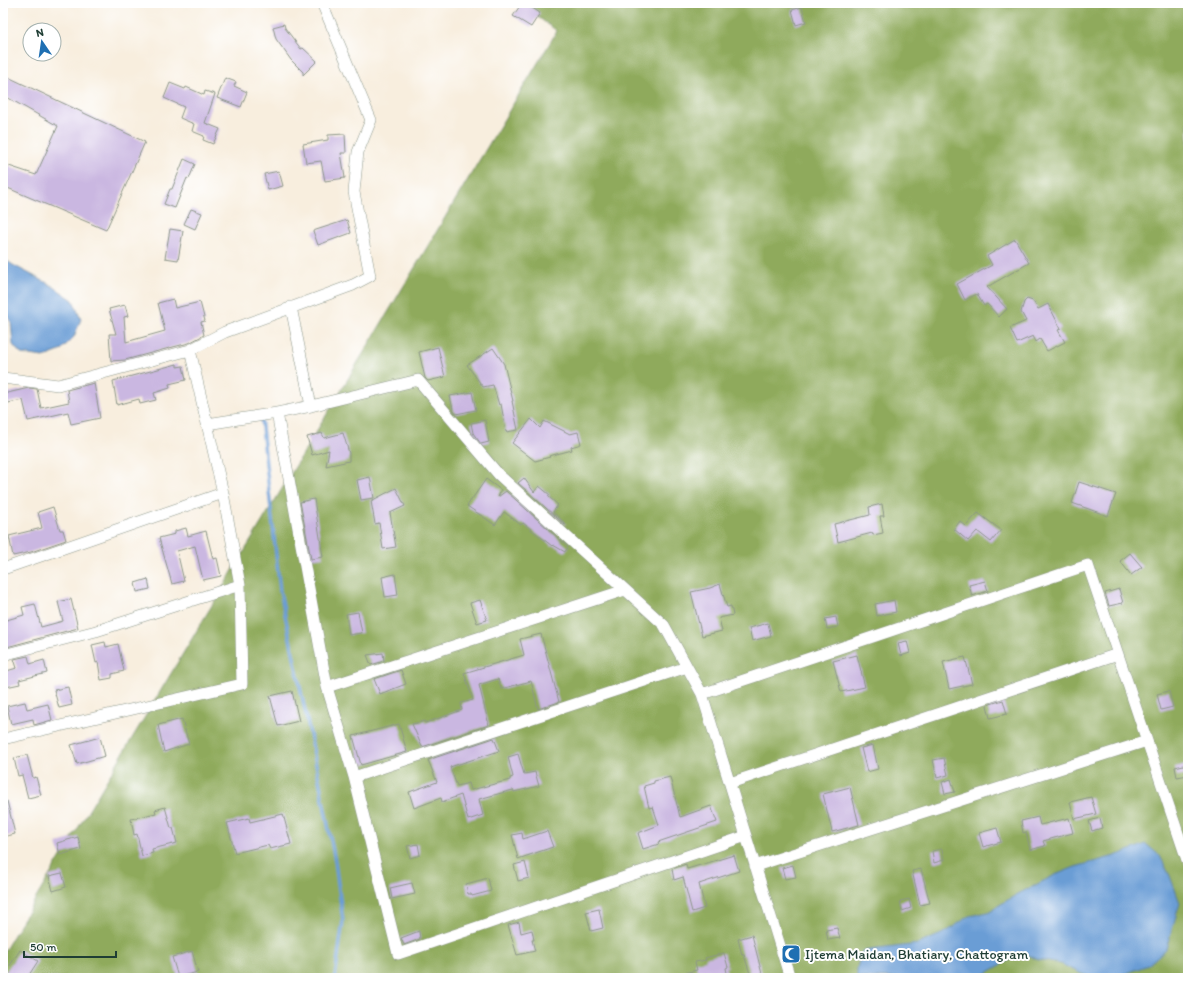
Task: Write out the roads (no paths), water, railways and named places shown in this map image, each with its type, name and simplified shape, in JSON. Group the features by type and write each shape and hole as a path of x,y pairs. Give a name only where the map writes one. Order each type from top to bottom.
{"street":[{"path":"3,378 58,385 190,350 225,332 353,285 370,276 354,192 358,152 371,120 322,3"},
{"path":"290,308 311,406"},
{"path":"3,739 242,684 240,585 223,493 190,350"},
{"path":"207,424 311,406 418,380 499,475 664,625 702,694 790,978"},
{"path":"277,413 327,687 354,777 398,954 746,836"},
{"path":"3,569 223,493"},
{"path":"702,694 1088,566 1188,863"},
{"path":"3,655 96,631 240,585"},
{"path":"327,687 625,590"},
{"path":"730,783 1118,654"},
{"path":"354,777 687,667"},
{"path":"755,866 1147,741"}],"water":[{"path":"3,258 51,285 73,300 81,319 74,337 60,351 44,357 21,354 13,345 11,322 3,304"},
{"path":"1146,844 1160,856 1170,876 1180,903 1166,949 1148,965 1119,976 1110,978 1095,978 1082,974 1061,964 1038,960 1023,952 978,978 857,978 857,968 862,951 918,944 946,932 969,916 988,912 1016,895 1055,875 1075,867 1115,856"}],"waterway":[{"path":"261,418 280,591 335,861 343,921 335,978"}],"place":[{"name":"Ijtema Maidan, Bhatiary, Chattogram","path":"791,954"}]}
